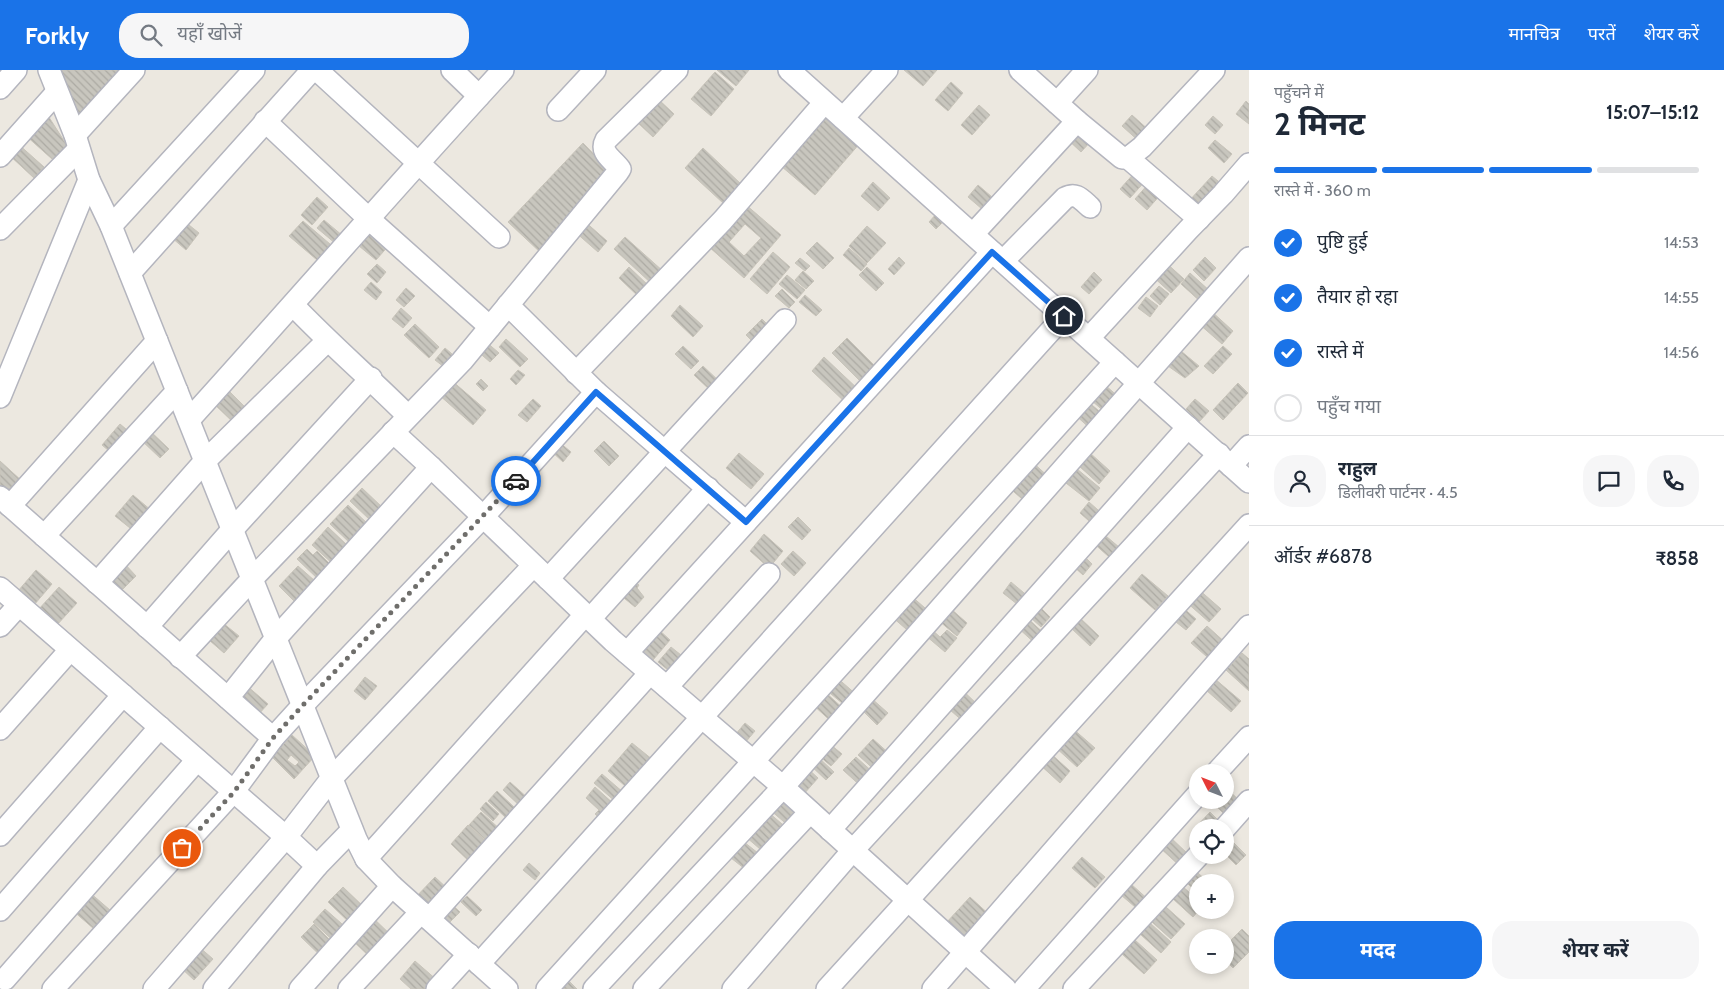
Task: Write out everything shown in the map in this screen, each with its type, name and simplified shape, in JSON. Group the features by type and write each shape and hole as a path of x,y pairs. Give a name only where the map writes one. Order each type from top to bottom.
{"street":[{"path":"0,88 16,70"},
{"path":"48,70 89,180 111,226 331,779 366,859 392,886 507,989"},
{"path":"0,229 76,143 134,70"},
{"path":"111,226 254,70"},
{"path":"130,273 312,70"},
{"path":"317,70 499,237"},
{"path":"452,70 479,96"},
{"path":"189,420 503,70"},
{"path":"558,110 595,70"},
{"path":"180,656 462,361 620,169 605,152 603,146 606,140 677,70"},
{"path":"789,70 1249,482"},
{"path":"843,118 886,70"},
{"path":"1020,70 1122,158 1128,158 1142,147 1214,70"},
{"path":"1057,103 1087,70"},
{"path":"0,156 57,92"},
{"path":"576,373 723,220 824,103"},
{"path":"266,121 369,219 490,327"},
{"path":"973,234 1077,121"},
{"path":"1128,158 1199,219"},
{"path":"1089,338 1249,164"},
{"path":"0,397 89,180"},
{"path":"626,653 746,522 998,256 1065,198 1074,195 1090,207"},
{"path":"594,989 783,788 1249,258"},
{"path":"293,305 327,341 370,378 408,416"},
{"path":"508,305 596,392 746,522"},
{"path":"436,989 474,959 702,718 1064,316"},
{"path":"154,989 286,837 331,779 666,451 785,320"},
{"path":"97,583 205,461 327,341"},
{"path":"157,342 5,502 273,738"},
{"path":"548,989 1115,362"},
{"path":"147,627 370,378"},
{"path":"44,536 177,391"},
{"path":"53,989 234,792 273,738 303,705 483,517 596,392"},
{"path":"830,830 1188,427"},
{"path":"393,432 626,653 754,762 1006,989"},
{"path":"733,989 853,850 1225,460 1249,446"},
{"path":"228,698 276,638 431,466"},
{"path":"366,859 587,617 708,488"},
{"path":"827,989 1249,525"},
{"path":"667,687 769,574"},
{"path":"0,588 317,866"},
{"path":"0,626 19,605"},
{"path":"933,989 1249,626"},
{"path":"0,729 70,650"},
{"path":"348,989 425,915 650,673"},
{"path":"0,835 123,695"},
{"path":"0,910 160,727"},
{"path":"1223,764 1249,736"},
{"path":"7,981 197,760"},
{"path":"1233,819 1249,802"},
{"path":"1024,989 1189,804"},
{"path":"644,989 810,812"},
{"path":"214,989 317,866 352,830"},
{"path":"1074,989 1191,864"},
{"path":"300,989 392,886"}],"building":[{"path":"61,70 128,70 81,121"},
{"path":"717,70 749,70 736,86"},
{"path":"904,70 937,70 923,86"},
{"path":"715,72 734,89 711,116 691,99"},
{"path":"951,82 963,93 948,111 935,100"},
{"path":"657,98 674,114 653,137 636,121"},
{"path":"1246,101 1249,104 1249,124 1236,114"},
{"path":"979,105 990,115 972,135 961,125"},
{"path":"45,111 68,147 52,159 24,134"},
{"path":"827,113 861,142 815,195 781,166"},
{"path":"1132,115 1151,132 1141,143 1122,126"},
{"path":"1213,116 1223,125 1215,134 1205,125"},
{"path":"1076,125 1092,140 1081,152 1065,137"},
{"path":"1215,140 1232,154 1224,163 1208,148"},
{"path":"17,143 44,167 34,178 8,154"},
{"path":"583,143 611,172 541,253 508,222"},
{"path":"703,148 741,184 723,203 685,168"},
{"path":"1137,170 1147,179 1130,198 1120,189"},
{"path":"1212,176 1224,186 1201,213 1188,202"},
{"path":"873,182 890,198 878,211 861,196"},
{"path":"1150,182 1162,193 1147,210 1135,199"},
{"path":"978,185 999,203 989,215 968,197"},
{"path":"317,197 328,207 312,225 301,215"},
{"path":"745,204 781,235 744,278 708,246","holes":["745,224 761,238 744,256 729,242"]},
{"path":"937,213 945,220 936,229 929,222"},
{"path":"324,220 343,236 336,244 317,228"},
{"path":"583,220 607,241 598,252 574,231"},
{"path":"184,221 199,233 186,250 171,237"},
{"path":"303,221 337,250 324,266 289,236"},
{"path":"369,224 391,243 376,260 353,241"},
{"path":"867,226 886,243 867,263 849,246"},
{"path":"625,237 664,272 652,284 614,249"},
{"path":"817,242 834,258 823,269 806,253"},
{"path":"849,248 867,264 861,271 843,255"},
{"path":"773,252 790,267 767,294 750,279"},
{"path":"899,257 905,263 894,275 888,269"},
{"path":"1205,257 1216,268 1204,281 1193,270"},
{"path":"800,258 810,266 805,271 795,263"},
{"path":"1164,261 1184,279 1171,293 1151,275"},
{"path":"377,264 386,272 377,283 367,274"},
{"path":"629,267 650,287 640,298 619,278"},
{"path":"867,267 884,283 876,291 859,275"},
{"path":"803,271 814,281 806,289 795,280"},
{"path":"1094,272 1102,280 1089,294 1081,287"},
{"path":"1190,273 1211,292 1202,303 1181,284"},
{"path":"787,275 805,290 797,299 779,284"},
{"path":"371,282 382,292 376,300 364,290"},
{"path":"1159,286 1169,294 1160,305 1150,296"},
{"path":"406,288 415,296 404,307 396,300"},
{"path":"782,289 795,302 789,308 775,296"},
{"path":"805,295 822,310 816,316 799,302"},
{"path":"1146,297 1158,306 1150,317 1138,308"},
{"path":"680,305 703,326 693,337 671,316"},
{"path":"401,308 412,318 403,328 392,319"},
{"path":"1210,310 1233,331 1222,344 1198,323"},
{"path":"762,319 772,329 756,345 746,335"},
{"path":"415,324 439,347 429,358 404,335"},
{"path":"847,338 881,372 866,387 832,353"},
{"path":"506,339 528,359 520,367 499,347"},
{"path":"485,341 499,353 490,362 476,350"},
{"path":"683,346 699,361 691,369 675,354"},
{"path":"1175,346 1199,366 1185,378 1161,361"},
{"path":"1223,346 1232,354 1213,374 1204,366"},
{"path":"445,348 458,359 448,370 435,360"},
{"path":"824,357 860,391 847,404 812,371"},
{"path":"703,366 720,382 711,391 694,375"},
{"path":"518,370 525,375 516,385 510,379"},
{"path":"481,379 488,386 483,391 476,384"},
{"path":"451,380 486,410 473,425 438,394"},
{"path":"1238,383 1248,393 1223,420 1213,410"},
{"path":"1105,385 1121,399 1107,414 1091,400"},
{"path":"224,386 249,411 236,425 210,400"},
{"path":"533,399 541,406 527,422 518,415"},
{"path":"1085,399 1106,417 1093,431 1073,413"},
{"path":"1195,399 1209,411 1199,422 1186,409"},
{"path":"120,424 133,435 115,456 102,445"},
{"path":"148,429 169,449 160,458 139,438"},
{"path":"558,441 571,452 563,462 550,450"},
{"path":"604,441 619,456 609,466 594,451"},
{"path":"739,453 764,474 751,489 726,468"},
{"path":"1090,453 1110,471 1099,484 1079,466"},
{"path":"1029,459 1052,480 1029,505 1006,485"},
{"path":"0,461 23,482 12,495 0,485"},
{"path":"1077,469 1100,488 1089,501 1066,483"},
{"path":"362,488 382,507 370,520 350,501"},
{"path":"133,495 152,511 135,532 115,516"},
{"path":"1089,502 1106,517 1097,528 1080,513"},
{"path":"348,505 369,525 351,544 330,524"},
{"path":"798,517 811,530 802,540 788,527"},
{"path":"328,527 348,546 333,564 312,545"},
{"path":"1100,531 1126,553 1117,564 1091,541"},
{"path":"764,534 783,551 769,568 750,551"},
{"path":"307,549 313,555 317,551 332,566 319,580 297,559"},
{"path":"793,551 806,563 794,576 781,564"},
{"path":"1082,554 1092,564 1083,575 1072,565"},
{"path":"123,562 136,576 119,593 106,579"},
{"path":"298,566 315,581 295,602 279,586"},
{"path":"36,570 52,584 34,605 18,591"},
{"path":"1142,574 1168,596 1155,610 1130,588"},
{"path":"632,579 639,585 637,588 644,597 635,607 619,594"},
{"path":"1011,582 1030,598 1022,608 1003,593"},
{"path":"59,587 77,603 56,626 38,610"},
{"path":"1197,588 1221,609 1209,622 1185,601"},
{"path":"910,595 932,614 913,635 891,616"},
{"path":"1181,606 1196,619 1186,630 1171,618"},
{"path":"950,608 967,623 957,636 939,621"},
{"path":"1041,608 1050,617 1041,627 1031,618"},
{"path":"1025,616 1048,637 1039,647 1016,626"},
{"path":"1079,617 1099,636 1090,646 1070,627"},
{"path":"223,623 239,636 224,653 209,640"},
{"path":"1207,626 1228,645 1213,662 1191,643"},
{"path":"658,629 670,640 653,660 641,649"},
{"path":"931,629 940,637 947,630 957,638 945,652 925,635"},
{"path":"671,647 686,659 673,674 658,662"},
{"path":"1242,653 1249,659 1249,691 1226,670"},
{"path":"835,676 858,696 848,708 825,689"},
{"path":"365,677 377,686 365,700 354,691"},
{"path":"1215,679 1241,701 1231,712 1206,690"},
{"path":"246,685 268,704 256,717 234,698"},
{"path":"958,686 978,705 965,723 942,703"},
{"path":"824,691 846,711 834,724 812,704"},
{"path":"871,698 888,713 877,725 861,709"},
{"path":"745,723 755,731 744,744 735,735"},
{"path":"1071,727 1095,748 1077,767 1054,746"},
{"path":"292,735 315,756 294,779 272,757","holes":["291,755 299,762 295,766 287,760"]},
{"path":"873,739 892,756 878,773 858,755"},
{"path":"632,743 658,764 633,793 608,771"},
{"path":"830,744 842,754 831,766 819,756"},
{"path":"1048,751 1070,771 1060,783 1038,763"},
{"path":"817,756 834,772 826,780 809,764"},
{"path":"856,757 876,775 864,789 843,770"},
{"path":"806,767 818,778 803,795 791,784"},
{"path":"602,774 624,793 616,802 594,783"},
{"path":"510,782 530,800 522,808 503,790"},
{"path":"595,787 615,805 602,820 595,814 599,810 586,798"},
{"path":"497,791 514,807 505,817 488,801"},
{"path":"784,793 804,811 790,827 769,809"},
{"path":"1234,795 1242,803 1228,818 1219,809 1234,809"},
{"path":"486,802 499,814 493,821 480,809"},
{"path":"481,812 502,831 490,844 469,825"},
{"path":"768,812 789,830 778,842 757,824"},
{"path":"1210,812 1217,819 1203,819"},
{"path":"468,825 491,846 473,865 451,844"},
{"path":"757,825 778,843 767,855 746,837"},
{"path":"1168,835 1189,857 1181,867 1158,846"},
{"path":"739,838 763,857 750,873 726,854"},
{"path":"1234,843 1246,855 1236,865 1234,863"},
{"path":"1082,857 1105,877 1095,888 1072,868"},
{"path":"529,863 540,873 535,880 523,870"},
{"path":"435,877 450,891 429,913 414,899"},
{"path":"1131,884 1151,902 1142,913 1121,895"},
{"path":"1182,886 1189,892 1189,913 1172,898"},
{"path":"343,887 367,910 353,926 328,902"},
{"path":"88,891 118,917 102,936 71,909"},
{"path":"467,896 482,910 476,916 461,902"},
{"path":"970,897 993,918 969,944 946,923"},
{"path":"449,902 460,912 448,924 437,914"},
{"path":"1166,907 1185,924 1171,939 1152,922"},
{"path":"325,909 350,931 338,945 313,922"},
{"path":"369,914 395,939 374,961 348,936"},
{"path":"1150,923 1171,942 1161,953 1140,934"},
{"path":"314,924 337,947 325,960 301,937"},
{"path":"1242,929 1249,936 1249,952 1234,967 1234,937"},
{"path":"1135,940 1157,960 1144,974 1122,954"},
{"path":"198,946 213,959 194,980 180,967"},
{"path":"415,961 438,981 431,989 411,989 400,979"},
{"path":"566,978 577,989 555,989"}],"way so far":[{"path":"182,848 234,792 273,738 303,705 516,481"}],"route":[{"path":"516,481 596,392 746,522 992,252 1064,316"}]}
